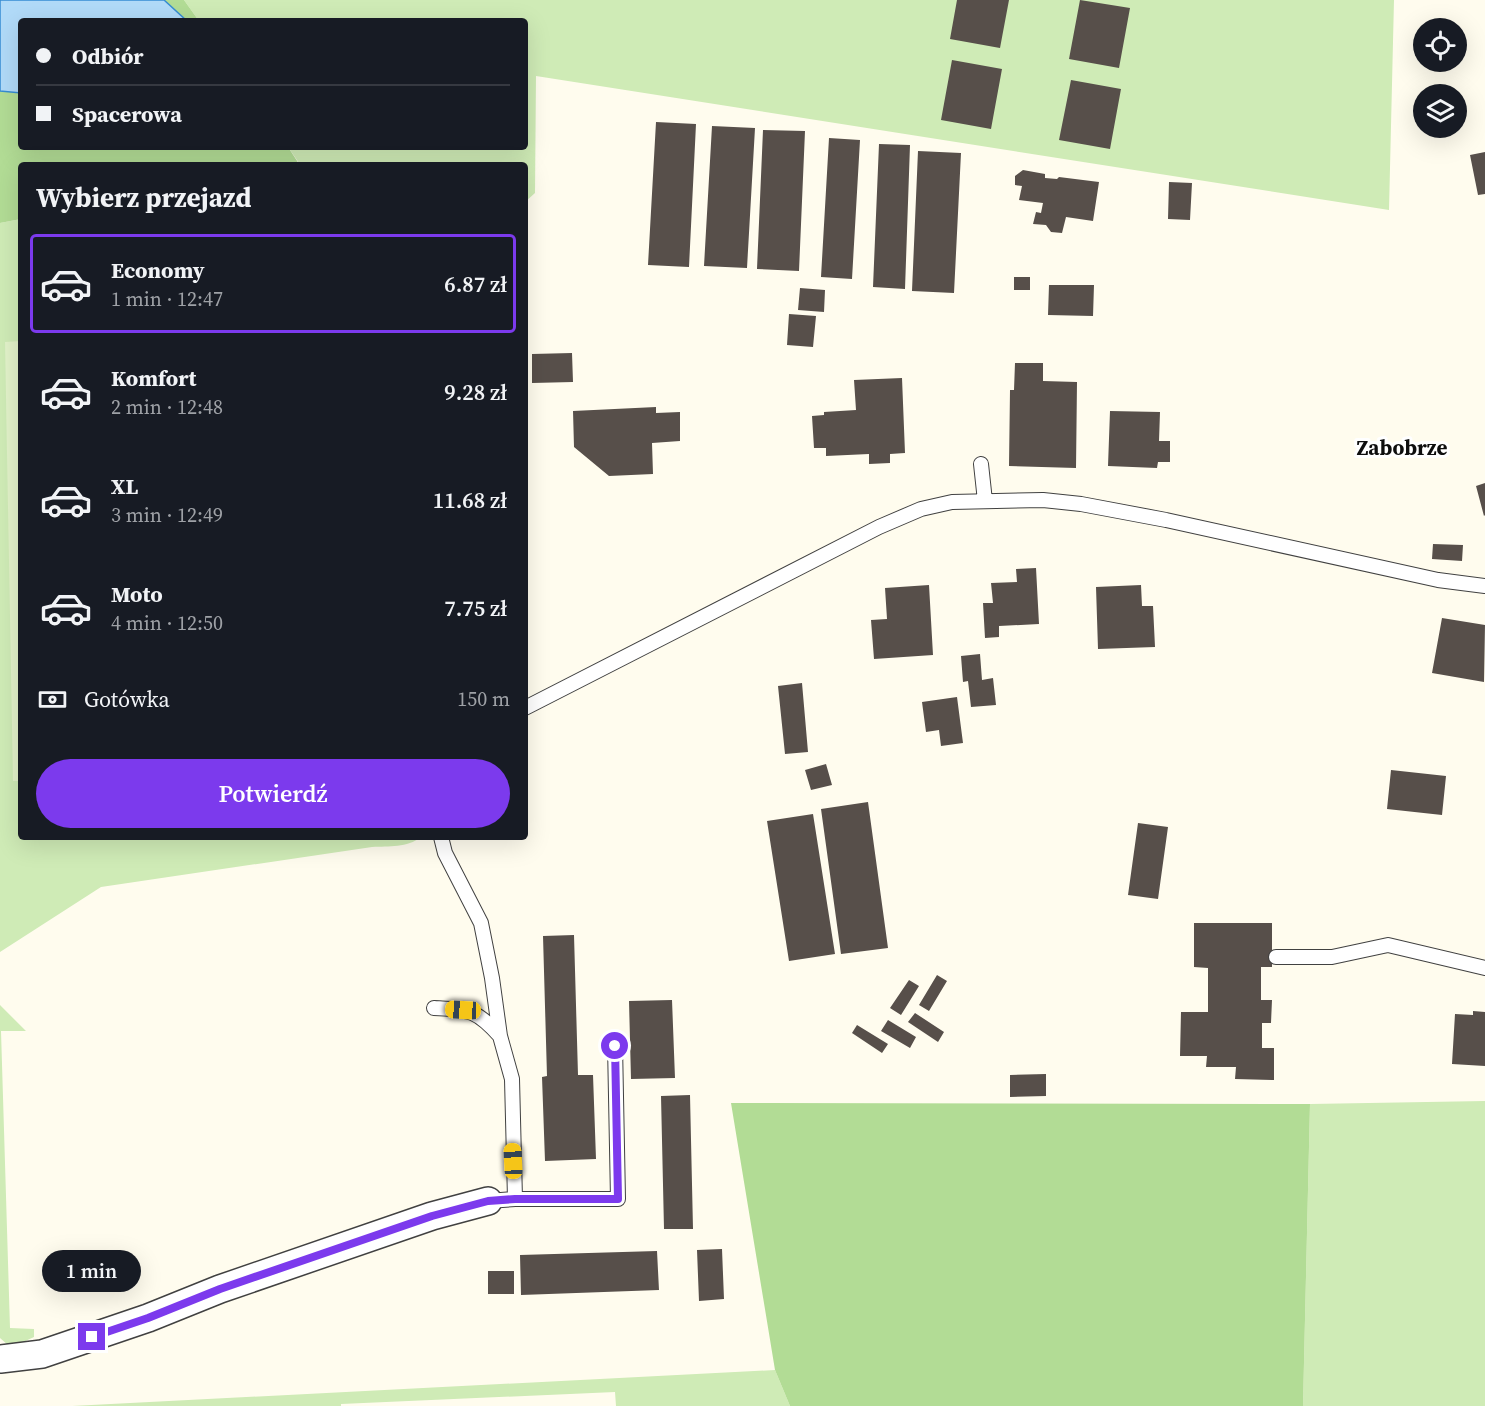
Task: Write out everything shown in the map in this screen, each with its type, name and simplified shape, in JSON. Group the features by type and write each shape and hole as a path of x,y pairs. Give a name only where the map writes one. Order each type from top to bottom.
{"street":[{"path":"0,1359 42,1354 148,1318 220,1289 432,1216 488,1201"}],"lane":[{"path":"981,464 985,501"},
{"path":"528,706 879,527 921,509 952,502 1042,500 1081,504 1175,522 1438,580 1485,586"},
{"path":"442,840 445,853 481,923 500,1036 512,1079 515,1199"},
{"path":"1276,957 1332,957 1388,945 1485,968"},
{"path":"434,1008 463,1010 484,1018 500,1036"},
{"path":"488,1201 618,1199 615,1046"}],"green space":[{"path":"0,0 184,0 197,18 18,18 18,150 290,150 298,162 18,162 18,220 0,223"},
{"path":"184,0 1394,0 1389,210 536,76 535,193 528,199 528,162 298,162 290,150 528,150 528,18 197,18"},
{"path":"18,220 18,840 416,841 398,846 372,847 101,887 0,952 0,223"},
{"path":"18,341 18,781 13,781 5,342"},
{"path":"0,1005 26,1031 1,1031 10,1328 34,1329 34,1337 21,1343 8,1345 0,1338"},
{"path":"1485,1101 1485,1406 1303,1406 1310,1104"},
{"path":"731,1103 1310,1104 1303,1406 790,1406 775,1370"},
{"path":"775,1370 790,1406 616,1406 615,1392 341,1404 341,1406 72,1406"}],"water":[{"path":"0,0 164,0 184,18 18,18 18,93 0,91"}],"building":[{"path":"957,0 1009,0 1000,48 950,39"},
{"path":"1080,0 1130,8 1119,68 1069,59"},
{"path":"952,60 1002,69 991,129 941,120"},
{"path":"1071,80 1121,89 1110,149 1059,140"},
{"path":"656,122 696,124 689,267 648,265"},
{"path":"712,126 755,128 747,268 704,266"},
{"path":"763,130 805,131 799,271 757,269"},
{"path":"829,138 860,140 852,279 821,277"},
{"path":"879,144 910,145 905,289 873,287"},
{"path":"918,151 961,153 954,293 912,291"},
{"path":"1485,152 1485,194 1478,195 1470,155"},
{"path":"1023,170 1045,174 1045,178 1057,179 1059,177 1099,182 1093,221 1066,217 1062,233 1051,232 1046,225 1033,224 1036,212 1041,213 1043,203 1019,200 1022,186 1015,185 1015,176"},
{"path":"1169,182 1192,183 1190,220 1168,219"},
{"path":"1014,277 1030,277 1030,290 1014,290"},
{"path":"1049,285 1094,285 1093,316 1048,315"},
{"path":"800,288 825,290 824,312 798,310"},
{"path":"789,314 816,316 813,347 787,345"},
{"path":"572,353 573,382 532,383 532,354"},
{"path":"1015,363 1043,363 1043,381 1077,382 1076,468 1009,466 1010,390 1014,390"},
{"path":"902,378 905,453 890,454 890,463 869,464 869,454 826,456 826,448 814,448 812,416 824,415 824,412 856,410 854,380"},
{"path":"656,407 656,413 680,412 680,441 652,443 653,474 609,476 574,447 573,411"},
{"path":"1110,411 1160,412 1159,441 1170,441 1170,462 1158,462 1157,468 1108,466"},
{"path":"1485,483 1485,515 1484,516 1476,486"},
{"path":"1433,544 1463,545 1462,561 1432,559"},
{"path":"1036,568 1039,624 999,626 999,637 985,638 983,603 993,603 991,583 1017,582 1016,569"},
{"path":"929,585 933,655 874,659 871,620 887,619 885,588"},
{"path":"1141,585 1142,606 1153,606 1155,647 1098,649 1096,587"},
{"path":"1442,618 1485,625 1484,682 1432,673"},
{"path":"980,654 982,680 993,678 996,705 971,707 968,681 963,682 961,656"},
{"path":"802,683 808,752 785,754 778,686"},
{"path":"957,697 963,743 941,746 939,730 926,732 922,702"},
{"path":"826,764 832,785 811,790 805,770"},
{"path":"1391,770 1446,776 1442,815 1387,809"},
{"path":"868,802 888,948 841,954 821,809"},
{"path":"813,814 835,954 789,961 767,821"},
{"path":"1138,823 1168,827 1158,899 1128,895"},
{"path":"1194,923 1272,923 1272,967 1261,967 1261,1000 1272,1000 1271,1023 1262,1023 1262,1048 1274,1048 1274,1080 1235,1079 1236,1067 1206,1067 1207,1056 1180,1056 1181,1012 1208,1012 1208,968 1194,967"},
{"path":"574,935 578,1075 593,1075 596,1159 545,1161 542,1077 547,1076 543,936"},
{"path":"937,975 947,981 929,1011 919,1005"},
{"path":"909,980 919,986 901,1015 890,1008"},
{"path":"672,1000 675,1078 631,1079 629,1001"},
{"path":"1473,1011 1485,1012 1485,1066 1452,1064 1455,1014 1473,1015"},
{"path":"915,1013 944,1032 938,1042 908,1022"},
{"path":"888,1020 916,1037 910,1048 881,1031"},
{"path":"857,1025 888,1044 882,1053 852,1033"},
{"path":"1046,1074 1046,1096 1010,1097 1010,1075"},
{"path":"690,1095 693,1229 664,1229 661,1096"},
{"path":"722,1249 724,1299 699,1301 697,1250"},
{"path":"657,1251 659,1290 521,1295 520,1255"},
{"path":"488,1271 514,1271 514,1294 488,1294"}],"district":[{"name":"Zabobrze","path":"1402,448"}],"route":[{"path":"92,1337 148,1318 220,1289 432,1216 488,1201 618,1199 615,1046"}]}
